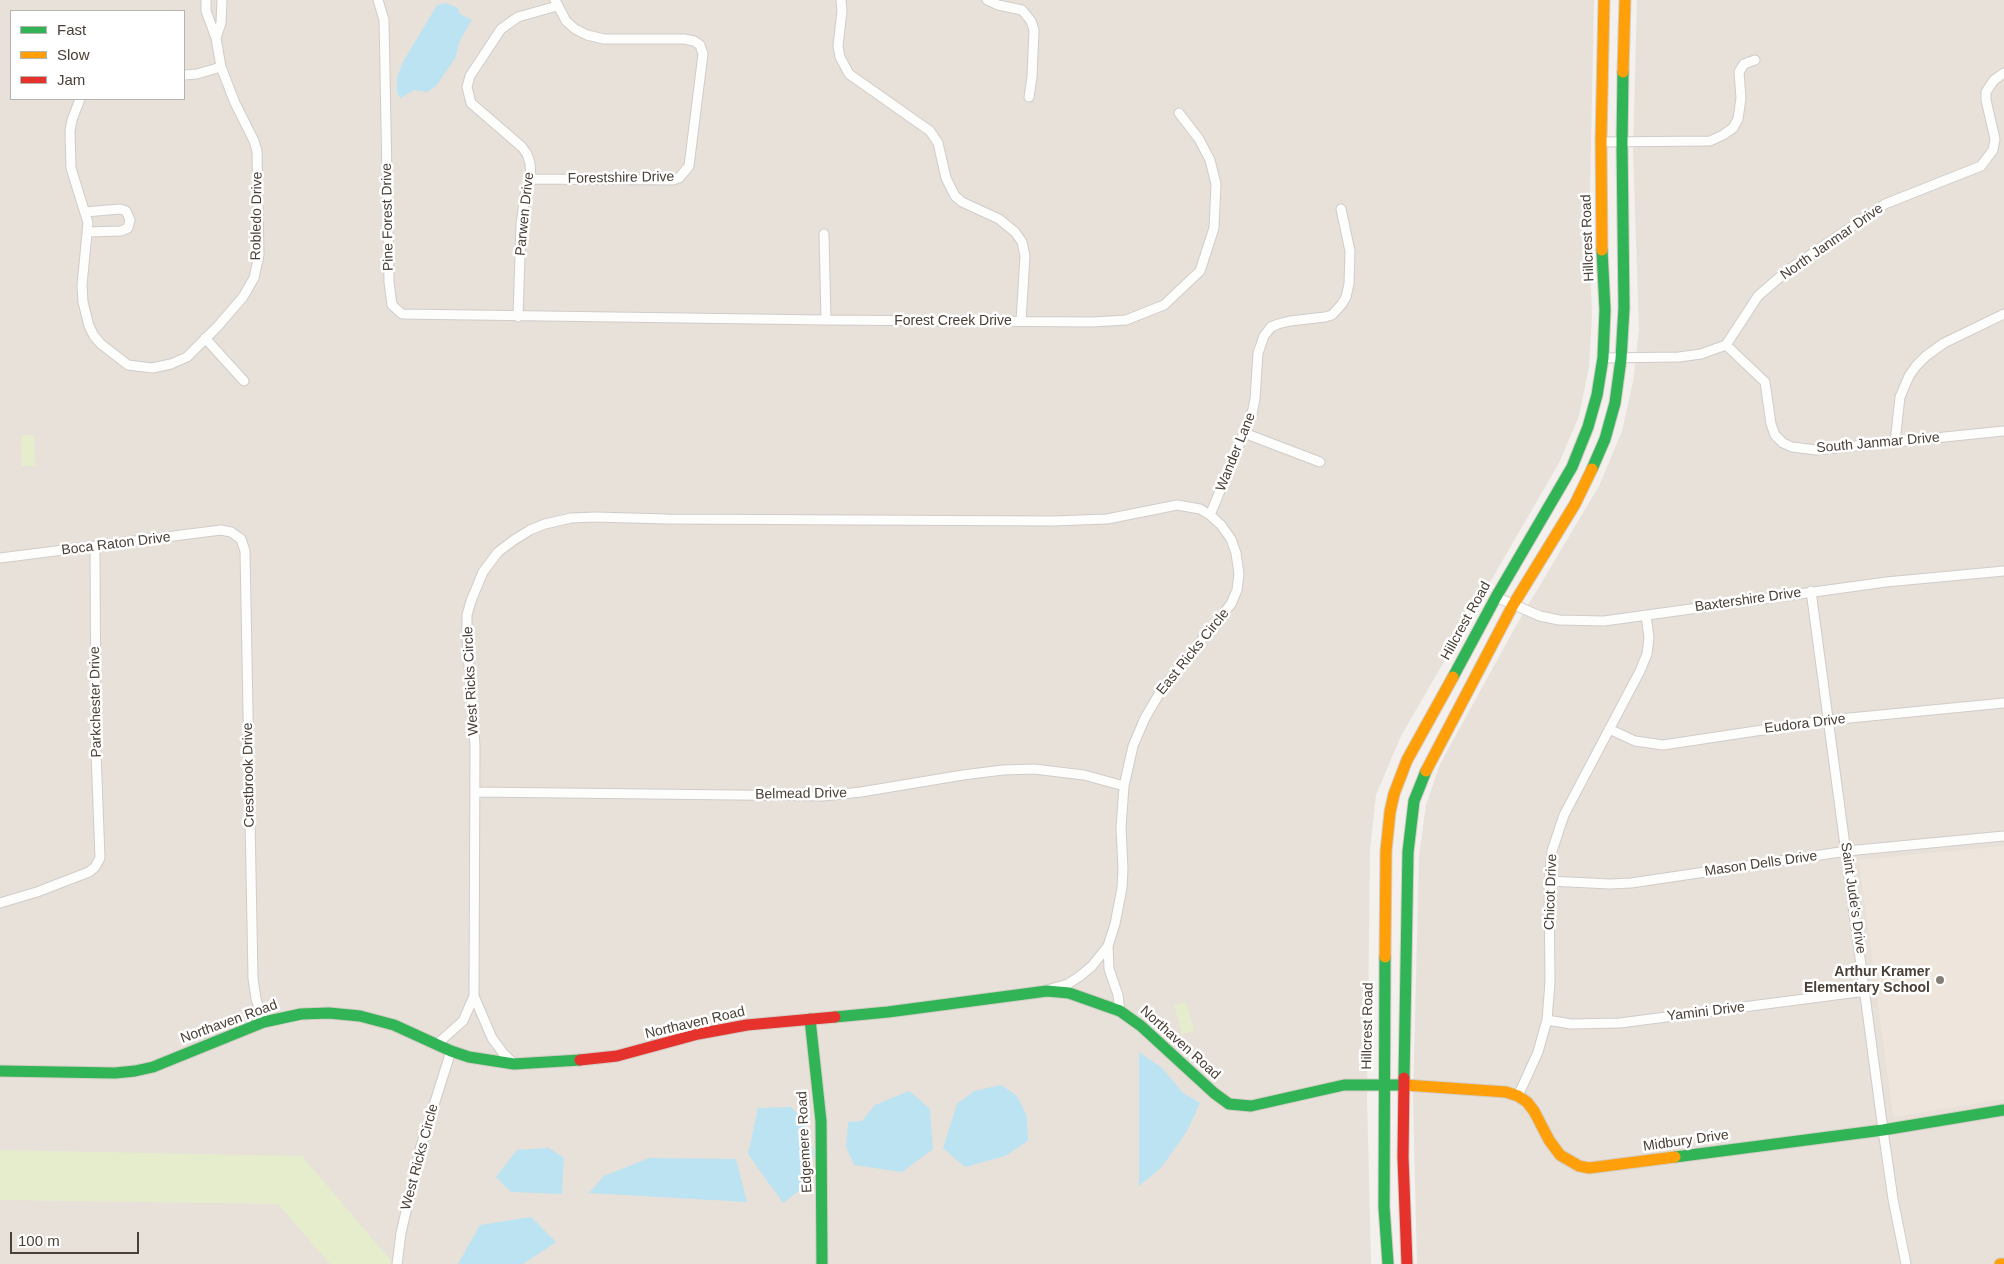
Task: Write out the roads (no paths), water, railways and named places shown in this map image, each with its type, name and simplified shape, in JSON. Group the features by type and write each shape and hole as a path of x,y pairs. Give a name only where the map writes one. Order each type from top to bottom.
{"main road":[{"name":"Hillcrest Road","path":"1388,1264 1384,1207 1382,1084 1387,830 1392,803 1407,760 1496,597 1572,466 1588,427 1597,395 1603,358 1605,310 1601,142 1604,0"},
{"path":"1407,1264 1403,1175 1404,1085 1408,852 1414,801 1425,773 1513,606 1575,504 1588,479 1605,439 1615,403 1621,359 1624,308 1622,142 1625,0"},
{"name":"Northaven Road","path":"0,1071 115,1073 135,1071 153,1067 264,1022 301,1014 346,1014 394,1025 451,1051 469,1057 514,1064 541,1064 618,1056 719,1030 747,1025 888,1012 1047,990 1077,995 1120,1011 1141,1026 1214,1093 1229,1104 1236,1106 1251,1106 1330,1087 1382,1084 1404,1085"},
{"name":"Edgemere Road","path":"810,1019 821,1121 822,1264"},
{"path":"1404,1085 1490,1090 1518,1096"},
{"name":"Midbury Drive","path":"1518,1096 1534,1111 1549,1140 1560,1155 1579,1166 1589,1168 1883,1130 2004,1110"}],"street":[{"name":"Robledo Drive","path":"80,100 70,131 70,168 85,212 88,232 83,277 83,302 86,316 94,336 128,365 152,368 171,364 187,357 218,326 248,290 254,278 259,255 257,152 254,141 235,103 221,67 216,38 206,11 206,0"},
{"name":"Robledo Drive","path":"216,38 221,23 222,0"},
{"name":"Pine Forest Drive","path":"378,0 384,20 389,282 392,305 396,311 407,315 518,317"},
{"path":"841,0 842,11 838,46 840,57 849,74 930,131 938,143 946,178 955,196 962,202 999,219 1015,232 1022,242 1025,256 1021,321"},
{"path":"987,0 998,5 1022,10 1031,21 1034,30 1032,77 1029,97"},
{"name":"Parwen Drive","path":"518,317 521,224 525,195 530,179 527,154 474,107 468,98 467,87 470,76 501,29 518,17 556,3"},
{"name":"Forestshire Drive","path":"530,179 673,180 680,178 689,166 703,54 700,45 694,41 684,39 604,39 587,35 566,21 556,3"},
{"path":"1601,142 1710,141 1723,135 1732,128 1738,119 1741,98 1739,72 1744,64 1755,60"},
{"path":"186,74 205,72 221,67"},
{"name":"North Janmar Drive","path":"1726,346 1758,296 1796,264 1885,204 1981,166 1993,150 1995,139 1986,100 1986,92 1994,80 2004,73"},
{"name":"Forest Creek Drive","path":"518,317 1021,321 1126,320 1164,305 1200,271 1214,228 1216,184 1210,160 1199,139 1179,113"},
{"name":"Wander Lane","path":"1210,515 1254,407 1258,353 1264,336 1270,328 1278,324 1332,314 1346,297 1350,284 1350,251 1341,208"},
{"path":"85,212 123,210 128,214 130,220 128,228 122,231 88,232"},
{"path":"824,234 826,320"},
{"path":"1895,442 1900,396 1916,366 1944,343 2004,314"},
{"path":"205,338 244,381"},
{"path":"1603,358 1679,357 1701,354 1726,346"},
{"name":"South Janmar Drive","path":"1726,346 1765,382 1771,424 1775,435 1783,443 1802,450 2004,431"},
{"path":"1244,433 1320,462"},
{"name":"East Ricks Circle","path":"788,519 1053,521 1120,517 1177,505 1200,509 1210,515 1231,539 1236,553 1239,574 1237,590 1231,604 1162,689 1144,718 1133,746 1124,786 1121,828 1122,888 1108,946 1109,969 1118,995 1120,1011"},
{"name":"West Ricks Circle","path":"437,1044 463,1021 474,996 474,716 467,638 468,615 475,589 483,572 498,552 530,530 545,524 571,518 788,519"},
{"name":"Boca Raton Drive","path":"0,558 221,530 231,532"},
{"name":"Crestbrook Drive","path":"231,532 241,539 245,551 253,978 256,999 264,1022"},
{"name":"Parkchester Drive","path":"0,902 38,892 89,872 95,867 100,858 96,752 95,546"},
{"name":"Baxtershire Drive","path":"1496,597 1513,606 1558,620 1604,621 1811,591 2004,571"},
{"name":"Saint Jude's Drive","path":"1811,591 1866,991 1883,1130 1906,1264"},
{"name":"Chicot Drive","path":"1518,1096 1538,1052 1546,1020 1550,982 1548,881 1552,851 1558,831 1576,790 1648,654 1649,638 1646,615"},
{"name":"Eudora Drive","path":"1609,729 1635,741 1663,745 1829,720 2004,703"},
{"name":"Belmead Drive","path":"475,792 823,796 1003,770 1034,770 1084,775 1124,786"},
{"name":"Mason Dells Drive","path":"1548,881 1610,884 1631,883 1847,852 2004,836"},
{"name":"East Ricks Circle","path":"1047,990 1068,984 1080,976 1092,966 1108,946"},
{"name":"Yamini Drive","path":"1546,1020 1571,1024 1620,1023 1866,991"},
{"name":"West Ricks Circle","path":"474,996 492,1038 514,1064"},
{"name":"West Ricks Circle","path":"397,1264 401,1233 421,1146 451,1051"}],"water":[{"path":"446,3 458,8 460,14 472,20 459,42 456,57 436,86 427,92 414,90 400,98 397,92 397,77 403,62 437,5"},
{"path":"1139,1052 1162,1068 1183,1093 1200,1103 1187,1131 1161,1168 1139,1186"},
{"path":"1001,1085 1017,1096 1027,1116 1028,1141 1005,1156 965,1167 943,1148 957,1104 974,1091"},
{"path":"909,1091 930,1109 933,1149 902,1172 854,1165 846,1147 848,1122 862,1121 875,1105"},
{"path":"791,1107 805,1122 814,1152 805,1186 783,1203 748,1154 758,1108"},
{"path":"549,1148 564,1158 562,1194 511,1192 496,1177 517,1150"},
{"path":"649,1158 736,1159 747,1202 589,1193 604,1176"},
{"path":"531,1217 556,1242 523,1264 458,1264 480,1225"}],"place":[{"name":"Arthur Kramer Elementary School","path":"1940,980"}]}
